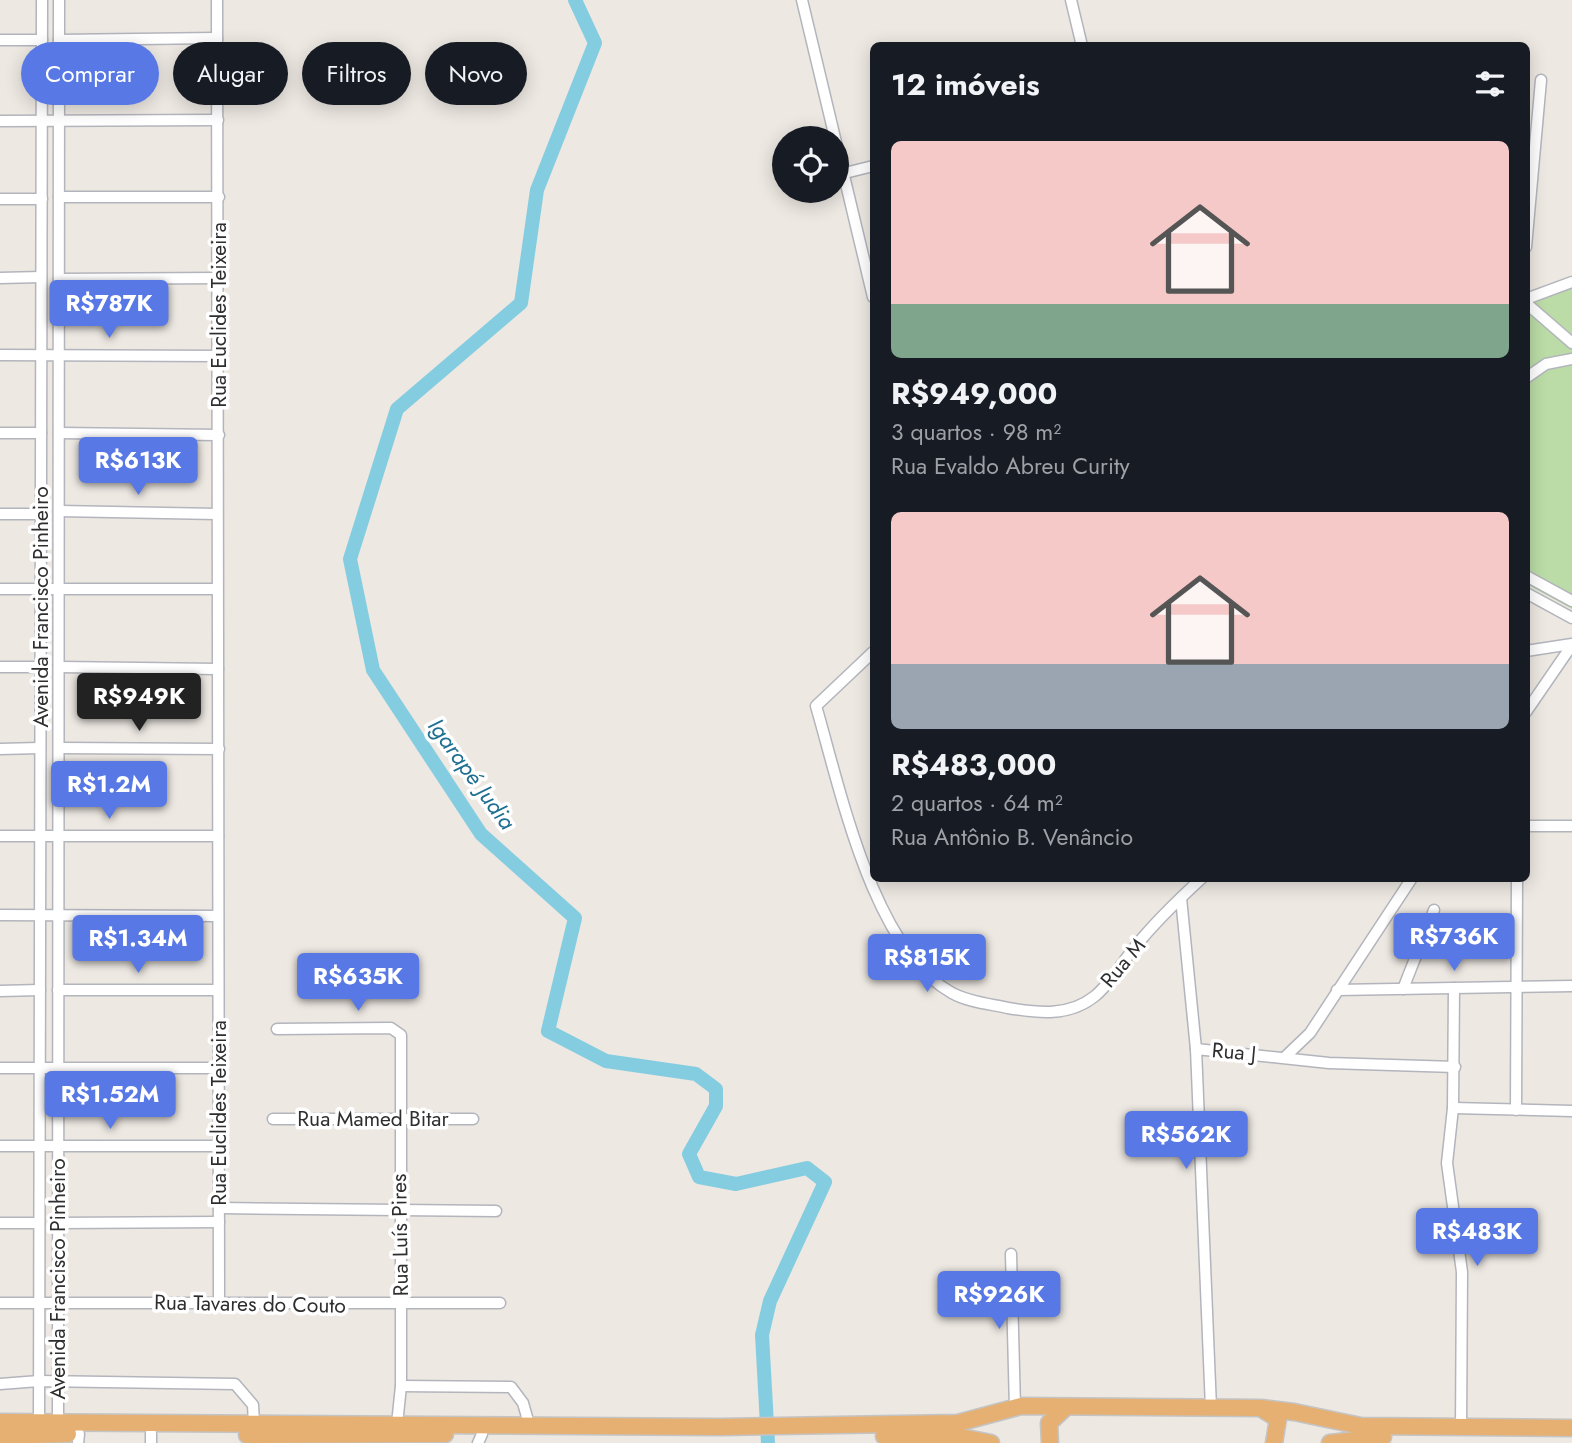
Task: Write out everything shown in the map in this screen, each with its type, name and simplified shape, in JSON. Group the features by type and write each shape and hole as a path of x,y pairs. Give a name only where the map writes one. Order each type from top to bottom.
{"highway":[{"path":"1050,1443 1049,1423 1066,1407"},
{"path":"0,1436 372,1439 839,1430 958,1423 1015,1408 1066,1407 1261,1408 1361,1426 1572,1428"},
{"path":"1261,1408 1278,1419 1274,1443"},
{"path":"0,1422 529,1424 720,1431"},
{"path":"839,1430 961,1437 991,1443"},
{"path":"1330,1443 1364,1437 1572,1438"}],"street":[{"name":"Avenida Francisco Pinheiro","path":"39,1423 42,0"},
{"name":"Avenida Francisco Pinheiro","path":"58,1424 59,0"},
{"name":"Rua Euclides Teixeira","path":"217,0 219,1302"},
{"path":"802,0 833,126"},
{"path":"1071,0 1081,42"},
{"path":"59,40 217,38"},
{"path":"0,40 42,40"},
{"path":"1530,202 1541,80"},
{"path":"0,121 218,120"},
{"path":"849,172 870,167"},
{"path":"849,191 870,284"},
{"path":"59,197 219,198"},
{"path":"0,199 41,199"},
{"path":"0,278 41,278"},
{"path":"59,279 219,278"},
{"path":"1530,299 1572,282"},
{"path":"1530,305 1572,344"},
{"path":"0,355 219,356"},
{"path":"1530,375 1546,364 1572,359"},
{"path":"0,433 41,433"},
{"path":"59,433 219,435"},
{"path":"59,511 218,514"},
{"path":"0,514 41,513"},
{"path":"1530,578 1572,601"},
{"path":"0,589 217,589"},
{"path":"1530,595 1572,618"},
{"path":"1530,650 1572,645"},
{"path":"1530,706 1572,645"},
{"name":"Rua M","path":"870,655 816,706 876,902 907,950 936,982 953,994 1038,1013 1055,1013 1083,1003 1095,996 1198,882"},
{"path":"0,667 40,667"},
{"path":"59,667 218,669"},
{"path":"0,749 40,748"},
{"path":"59,748 219,749"},
{"path":"1530,826 1572,826"},
{"path":"0,836 218,836"},
{"name":"Rua J","path":"1212,1408 1196,1049 1286,1056 1310,1033 1336,989 1409,882"},
{"path":"1516,1110 1517,882"},
{"path":"1181,898 1196,1049"},
{"path":"1403,989 1434,910"},
{"path":"0,915 218,916"},
{"path":"1336,989 1572,986"},
{"path":"1454,988 1454,1108 1447,1163 1462,1272 1461,1428"},
{"path":"0,991 40,990"},
{"path":"58,990 218,990"},
{"name":"Rua Luís Pires","path":"276,1029 394,1028 401,1035 401,1386 397,1423"},
{"path":"1286,1056 1329,1063 1455,1067"},
{"path":"0,1068 218,1068"},
{"path":"1454,1108 1572,1111"},
{"name":"Rua Mamed Bitar","path":"273,1118 473,1119"},
{"path":"0,1146 220,1146"},
{"path":"219,1208 496,1211"},
{"path":"58,1223 219,1222"},
{"path":"0,1223 39,1223"},
{"path":"1012,1254 1015,1408"},
{"name":"Rua Tavares do Couto","path":"0,1303 500,1303"},
{"path":"0,1384 58,1381 235,1384 253,1405 254,1424"},
{"path":"401,1386 511,1387 523,1403 529,1424"}],"green space":[{"path":"1572,282 1572,609 1530,586 1530,298"}],"waterway":[{"name":"Igarapé Judia","path":"575,0 595,43 537,190 521,303 397,409 350,559 373,670 481,834 575,918 548,1031 606,1061 696,1074 716,1089 716,1106 689,1154 699,1177 736,1184 807,1168 825,1182 770,1301 762,1335 768,1443"}]}
